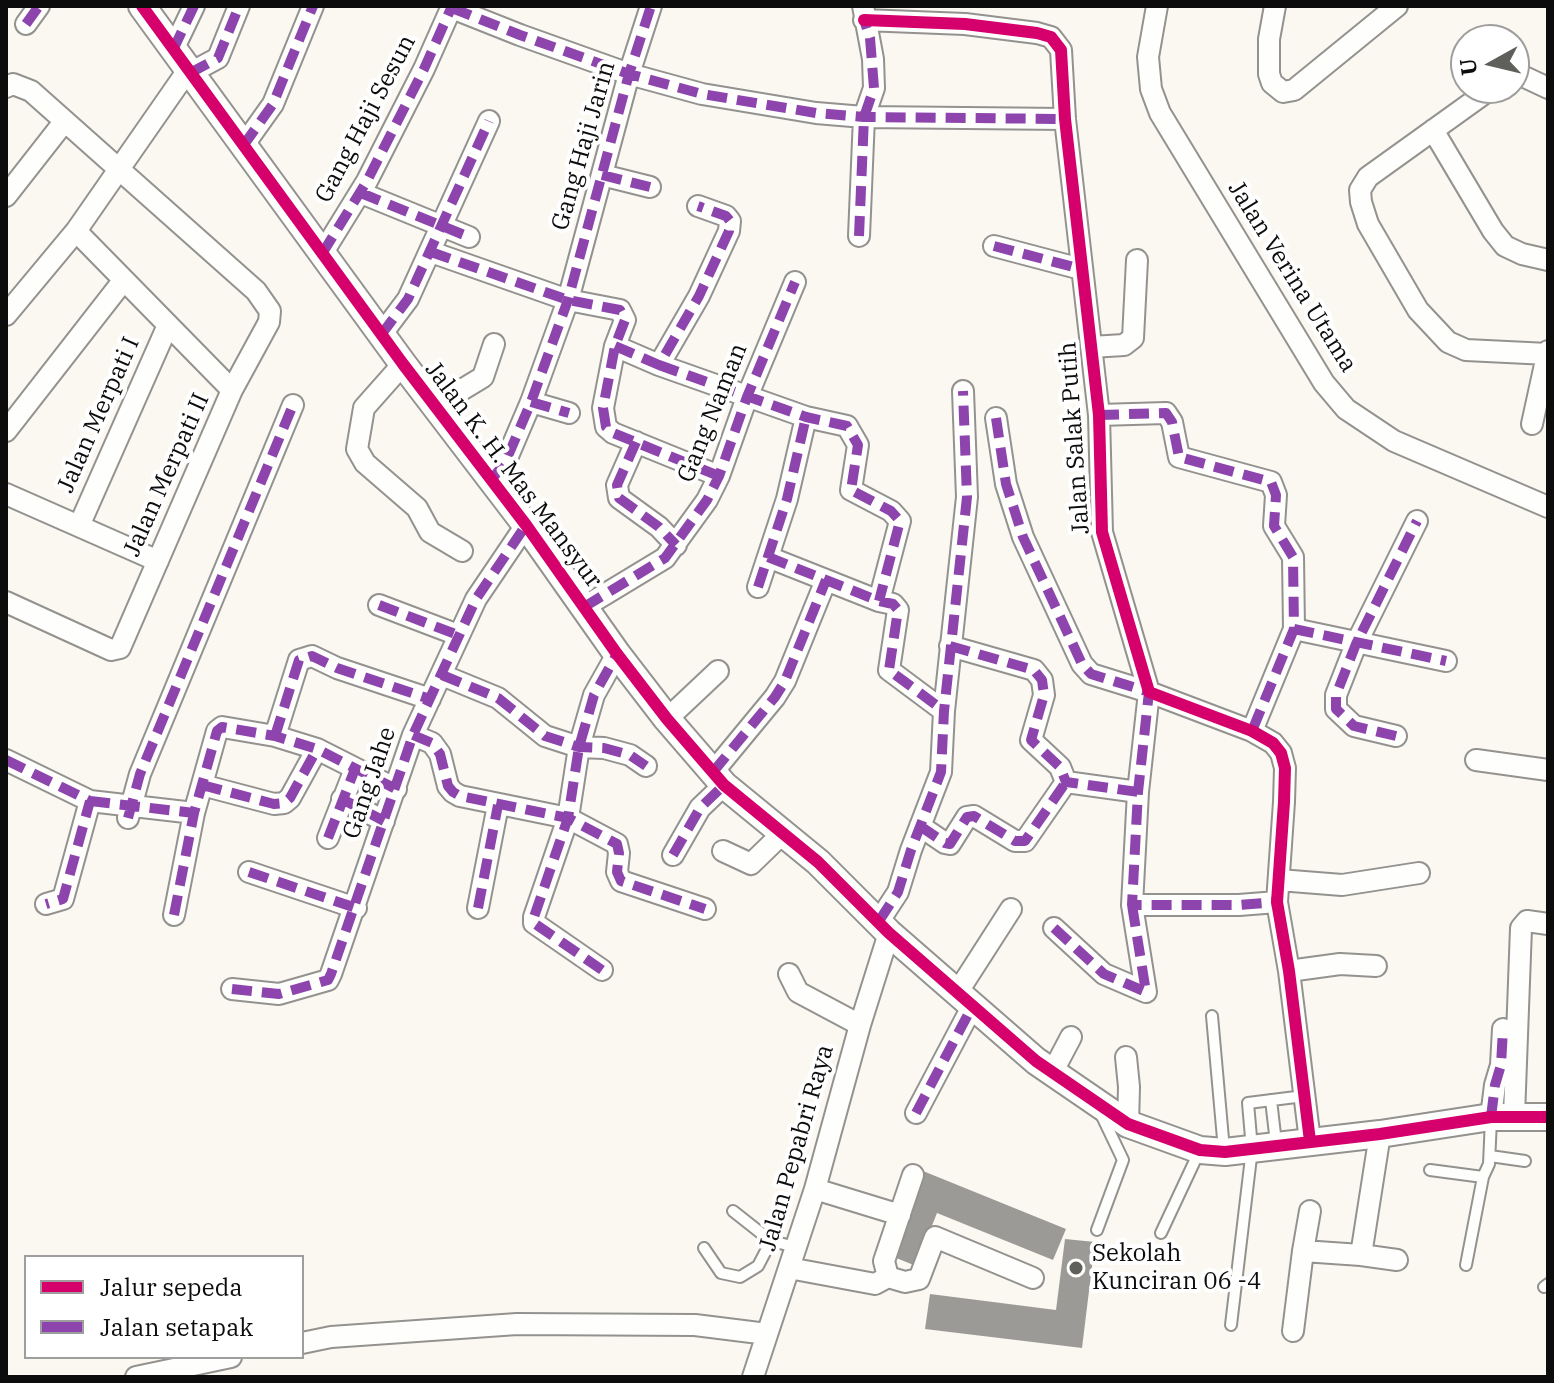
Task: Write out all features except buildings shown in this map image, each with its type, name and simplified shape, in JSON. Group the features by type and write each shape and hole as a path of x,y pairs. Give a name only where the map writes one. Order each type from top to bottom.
{"street":[{"path":"26,24 39,6"},
{"name":"Jalan K. H. Mas Mansyur","path":"142,6 381,335 526,525 617,654 667,719 719,778 1052,1073 1128,1124 1212,1151"},
{"path":"6,315 76,231 184,64 194,6"},
{"path":"184,64 218,58 239,6"},
{"path":"243,146 273,104 313,6"},
{"name":"Gang Haji Jarin","path":"491,480 505,463 568,300 629,74 651,6"},
{"name":"Jalan Verina Utama","path":"1157,6 1148,57 1151,89 1160,113 1324,383 1346,409 1394,441 1548,507"},
{"path":"1275,6 1269,39 1269,74 1272,83 1283,92 1294,90 1397,6"},
{"path":"452,7 629,74 702,94 816,113 864,117 1065,119"},
{"name":"Gang Haji Sesun","path":"322,254 361,193 452,7"},
{"name":"Jalan Salak Putih","path":"859,236 864,117 874,88 871,49 863,13 966,15 1051,37 1061,50 1063,59 1065,119 1099,415 1102,532 1149,692"},
{"path":"6,87 13,84 31,91 118,170"},
{"path":"1470,104 1368,177 1360,190 1368,224 1418,310 1448,342 1466,350 1548,353 1532,424"},
{"path":"381,335 408,299 489,121"},
{"path":"6,196 64,122"},
{"path":"1433,130 1505,246 1548,260"},
{"name":"Jalan Merpati II","path":"6,602 116,650 120,648 232,390 269,322 270,311 256,291 126,173 118,170"},
{"path":"602,175 650,187"},
{"path":"361,193 469,237"},
{"path":"659,365 713,269 729,231 730,221 726,216 698,206"},
{"path":"76,231 232,390"},
{"path":"994,246 1081,269"},
{"path":"431,252 568,300 622,312 625,320 615,346 603,408 606,427 613,433 719,476"},
{"path":"1091,347 1124,345 1133,338 1137,260"},
{"path":"6,431 123,281"},
{"name":"Gang Naman","path":"584,607 665,558 707,500 795,282"},
{"name":"Jalan Merpati I","path":"79,526 168,325"},
{"path":"435,406 483,377 494,344"},
{"path":"615,346 747,397 806,417 847,426 858,445 851,490 891,511 900,521 879,601"},
{"path":"403,364 364,408 357,449 365,463 417,508 430,532 462,551"},
{"name":"Jalan Pepabri Raya","path":"753,1377 815,1189 884,927 941,772 950,646 967,497 963,391"},
{"path":"531,402 569,413"},
{"path":"130,811 140,774 293,405"},
{"path":"1099,415 1166,413 1172,422 1179,457 1271,482 1276,495 1274,526 1293,557 1294,629 1252,731"},
{"path":"758,587 787,499 806,417"},
{"path":"996,418 1006,484 1023,537 1082,664 1091,674 1252,731 1273,743 1281,753 1285,768 1277,902 1289,971 1310,1141"},
{"path":"636,442 617,485 619,498 659,527 676,545"},
{"path":"6,494 158,561"},
{"path":"1396,736 1354,726 1336,709 1336,695 1356,644 1417,521"},
{"name":"Gang Jahe","path":"232,989 279,994 328,980 356,908 413,735 476,599 526,525"},
{"path":"768,557 893,604 898,610 889,670 944,711"},
{"path":"673,855 719,778 785,681 826,580"},
{"path":"379,605 458,635"},
{"path":"1294,629 1446,661"},
{"path":"950,646 1034,670 1042,680 1044,695 1031,740 1060,767 1066,782"},
{"path":"602,970 534,923 535,911 568,818 579,747 594,695 617,654"},
{"path":"275,736 299,660 312,656 337,668 430,699"},
{"path":"667,719 718,671"},
{"path":"442,675 498,698 545,736 579,747 604,748 630,755 646,766"},
{"path":"1054,928 1104,974 1146,992 1132,905 1138,792 1149,692"},
{"path":"174,915 194,813 217,731 222,727 275,736 317,749 396,789"},
{"path":"413,735 432,743 440,754 448,786 453,792 498,805 568,818 617,844 617,872 621,881 705,909"},
{"path":"202,785 274,804 284,803 290,798 317,749"},
{"path":"6,760 90,801 130,811 194,813"},
{"path":"1476,760 1548,770"},
{"path":"328,838 355,769"},
{"path":"1066,782 1138,792"},
{"path":"920,826 950,844 967,817 974,816 1015,841 1025,841 1066,782"},
{"path":"342,799 384,821"},
{"path":"46,904 63,899 90,801"},
{"path":"478,908 498,805"},
{"path":"723,851 751,864 783,833"},
{"path":"249,872 356,908"},
{"path":"1279,880 1342,885 1419,873"},
{"path":"1132,905 1277,902"},
{"path":"916,1113 965,999 1011,909"},
{"path":"1503,1117 1521,928 1527,921 1548,924"},
{"path":"1289,971 1340,964 1376,966"},
{"path":"789,974 798,992 860,1025"},
{"path":"1503,1029 1501,1065 1495,1085 1503,1117"},
{"path":"1052,1073 1071,1037"},
{"path":"1126,1057 1128,1124"},
{"path":"1212,1151 1380,1134 1503,1117 1548,1117"},
{"path":"1361,1255 1380,1134"},
{"path":"888,1277 884,1261 913,1175"},
{"path":"815,1189 900,1215"},
{"path":"1293,1331 1310,1211"},
{"path":"888,1277 905,1282 919,1279 935,1237 1033,1278"},
{"path":"1303,1251 1397,1260"},
{"path":"789,1268 875,1284 888,1277"},
{"path":"304,1343 331,1337 517,1324 695,1325 767,1334"},
{"path":"136,1377 222,1359"}],"lane":[{"path":"1161,1233 1212,1151 1212,1016"},
{"path":"1264,1147 1248,1103 1304,1096"},
{"path":"1231,1325 1271,1100"},
{"path":"1096,1104 1123,1160 1097,1230"},
{"path":"1466,1265 1483,1177 1503,1117"},
{"path":"1490,1156 1525,1161"},
{"path":"1430,1170 1483,1177"},
{"path":"733,1211 771,1241 796,1247"},
{"path":"704,1248 721,1273 740,1277 758,1266 771,1241"}],"marked path":[{"path":"26,24 39,6"},
{"path":"173,50 194,6"},
{"path":"190,73 218,58 239,6"},
{"path":"243,146 273,104 313,6"},
{"path":"322,254 367,181 452,6"},
{"path":"491,480 505,463 568,300 629,74 651,6"},
{"path":"452,8 629,74 702,94 816,113 864,117 1065,119"},
{"path":"859,236 864,117 874,88 870,38 864,20"},
{"path":"381,335 408,299 489,121"},
{"path":"602,175 650,187"},
{"path":"361,193 469,237"},
{"path":"615,346 659,365 699,296 729,231 730,221 726,216 698,206"},
{"path":"994,246 1081,269"},
{"path":"431,252 568,300 620,310 625,320 615,346 603,408 606,427 613,433 719,476"},
{"path":"584,607 665,558 707,500 795,282"},
{"path":"659,365 806,417 847,426 858,445 851,490 891,511 900,521 879,601"},
{"path":"879,921 898,892 941,772 944,711 967,497 963,391"},
{"path":"531,402 569,413"},
{"path":"128,818 140,774 293,405"},
{"path":"1099,415 1166,413 1172,422 1179,457 1271,482 1276,495 1274,526 1293,557 1294,629 1252,731"},
{"path":"758,587 787,499 806,417"},
{"path":"996,418 1006,484 1023,537 1082,664 1091,674 1149,692 1138,792 1132,905 1277,902"},
{"path":"636,442 617,485 619,498 659,527 676,545"},
{"path":"1396,736 1354,726 1336,709 1336,695 1356,644 1417,521"},
{"path":"232,989 279,994 328,980 413,735 476,599 526,525"},
{"path":"768,557 893,604 898,610 889,670 944,711"},
{"path":"713,772 785,681 826,580"},
{"path":"379,605 458,635"},
{"path":"1294,629 1446,661"},
{"path":"950,646 1034,670 1042,680 1044,695 1031,740 1060,767 1066,782 1138,792"},
{"path":"602,970 534,923 534,917 568,818 579,747 594,695 617,654"},
{"path":"275,736 299,660 312,656 337,668 430,699"},
{"path":"442,675 498,698 545,736 579,747 604,748 630,755 646,766"},
{"path":"174,915 194,813 217,731 222,727 275,736 317,749 396,789"},
{"path":"413,735 432,743 440,754 448,786 453,792 568,818 617,844 617,872 621,881 705,909"},
{"path":"202,785 274,804 284,803 290,798 317,749"},
{"path":"6,760 90,801 63,899 46,904"},
{"path":"328,838 355,769"},
{"path":"920,826 950,844 967,817 974,816 1015,841 1025,841 1066,782"},
{"path":"673,855 700,808 724,785"},
{"path":"342,799 384,821"},
{"path":"90,801 194,813"},
{"path":"478,908 498,805"},
{"path":"249,872 356,908"},
{"path":"1054,928 1104,974 1146,992 1132,905"},
{"path":"916,1113 973,1005"},
{"path":"1491,1117 1501,1065 1503,1029"}],"cycle path":[{"path":"142,6 667,719 724,785 818,862 889,933 1036,1061 1128,1124 1200,1150 1225,1152 1491,1117 1548,1117"},
{"path":"864,20 965,24 1037,33 1051,37 1061,50 1065,119 1099,415 1102,532 1149,692 1252,731 1273,743 1281,753 1285,768 1277,902 1289,971 1310,1141"}],"place":[{"name":"Sekolah Kunciran 06 -4","path":"1076,1268"}]}
